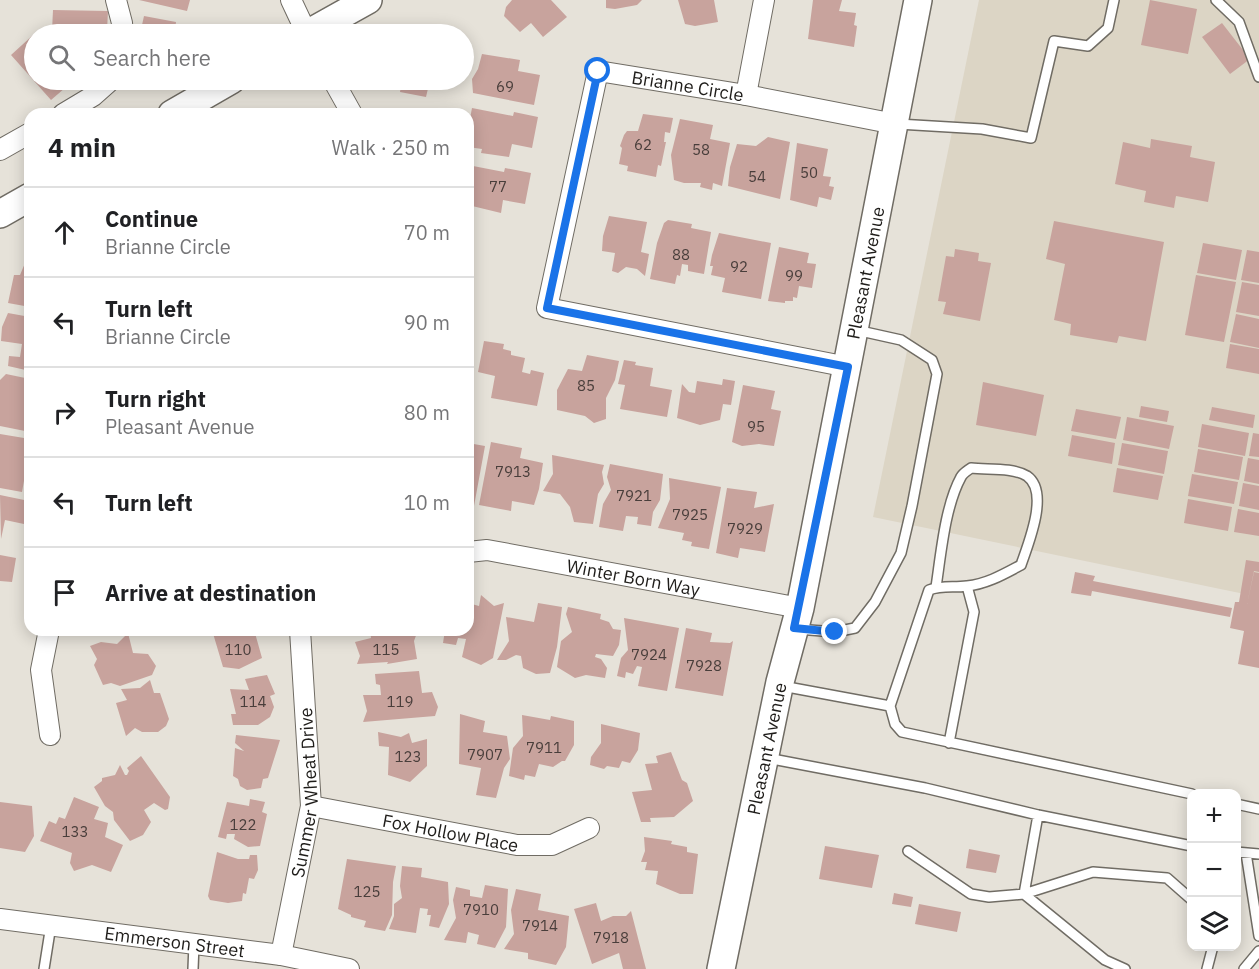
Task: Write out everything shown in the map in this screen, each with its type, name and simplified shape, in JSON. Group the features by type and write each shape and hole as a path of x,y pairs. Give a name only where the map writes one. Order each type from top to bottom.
{"street":[{"path":"116,0 122,24"},
{"path":"291,0 302,24"},
{"path":"325,24 368,0"},
{"path":"746,95 764,0"},
{"name":"Pleasant Avenue","path":"722,969 779,685 797,618 848,367 918,0"},
{"name":"Brianne Circle","path":"848,367 547,308 598,71 746,95 895,124"},
{"path":"73,108 100,90"},
{"path":"182,108 214,90"},
{"path":"339,90 349,108"},
{"path":"0,150 24,136"},
{"path":"0,214 24,200"},
{"name":"Winter Born Way","path":"474,551 487,550 797,618"},
{"path":"48,636 41,670 50,735"},
{"name":"Summer Wheat Drive","path":"281,955 311,806 300,636"},
{"name":"Fox Hollow Place","path":"311,806 517,845 552,845 589,828"},
{"name":"Emmerson Street","path":"0,919 281,955 349,969"}],"lane":[{"path":"895,124 982,129 1032,138 1054,41 1088,46 1108,28 1114,0"},
{"path":"1216,0 1239,22 1259,77"},
{"path":"797,618 835,632 855,628 875,602 901,553 912,506 937,374 932,360 901,340 855,330"},
{"path":"936,587 948,517 962,474 971,468 1014,471 1028,477 1038,500 1034,524 1022,565 991,580 968,586 936,587 929,590 890,706 895,724 902,732 1187,793"},
{"path":"949,742 974,612 968,586"},
{"path":"779,685 890,706"},
{"path":"765,757 925,788 1038,815 1187,845"},
{"path":"1241,805 1259,808"},
{"path":"1023,894 1038,815"},
{"path":"908,852 971,894 989,897 1023,894 1094,872 1167,878 1188,897"},
{"path":"1259,854 1241,852 1259,936"},
{"path":"1023,894 1105,960 1125,969"},
{"path":"44,969 51,925"},
{"path":"193,969 194,944"},
{"path":"1207,969 1212,951"},
{"path":"1244,969 1259,951"}],"shaded area":[{"path":"979,0 1259,0 1259,597 873,517"}],"building":[{"path":"139,0 190,0 187,11"},
{"path":"512,0 551,0 567,17 543,37 531,23 520,32 504,16 506,7"},
{"path":"606,0 642,0 637,5 615,9 606,8"},
{"path":"678,0 714,0 718,22 695,26 685,24"},
{"path":"813,0 842,0 839,11 856,13 854,47 808,39"},
{"path":"1150,0 1197,9 1188,54 1141,45"},
{"path":"53,10 108,11 107,24 52,24"},
{"path":"144,16 176,22 176,24 142,24"},
{"path":"1222,23 1250,59 1230,74 1202,37"},
{"path":"24,43 24,70 11,55"},
{"path":"482,54 520,60 518,71 540,75 534,105 473,93 474,76"},
{"path":"42,90 63,90 51,100"},
{"path":"400,90 428,90 426,97 400,92"},
{"path":"474,108 513,116 514,112 538,117 532,148 512,144 509,157 481,153 482,149 474,148"},
{"path":"643,114 673,118 670,133 665,132 664,142 666,142 656,177 627,171 628,166 619,164 622,148 620,146 624,135 627,131 638,131"},
{"path":"680,119 713,125 710,139 730,143 722,186 713,183 712,190 700,187 701,183 684,183 674,180 671,155"},
{"path":"768,137 790,142 780,199 728,186 730,167 737,144 756,146"},
{"path":"1151,139 1192,146 1190,157 1215,162 1208,202 1176,196 1174,208 1144,202 1146,191 1115,184 1123,142 1150,148"},
{"path":"797,143 828,149 823,176 831,177 829,186 834,187 831,200 819,197 817,207 790,200"},
{"path":"474,166 504,172 505,168 531,173 525,204 503,200 501,213 474,206"},
{"path":"609,216 647,222 641,252 649,254 645,276 637,269 626,267 618,273 612,271 615,253 602,251 603,236"},
{"path":"668,220 692,224 691,228 711,232 704,274 688,271 688,265 682,264 680,276 677,275 675,284 650,279 657,243 664,223"},
{"path":"1054,221 1164,242 1146,341 1119,336 1117,343 1070,335 1071,324 1054,320 1065,264 1046,259"},
{"path":"719,233 771,243 761,299 722,292 725,278 711,275 712,255"},
{"path":"1203,243 1242,250 1236,280 1197,273"},
{"path":"779,247 809,253 807,263 816,264 812,288 799,286 797,298 793,297 793,301 785,301 785,303 768,301"},
{"path":"955,249 979,253 978,261 991,263 980,321 943,314 946,302 938,301 946,256 954,257"},
{"path":"1247,250 1259,252 1259,283 1241,280"},
{"path":"24,266 24,306 8,303 14,275 20,275"},
{"path":"1196,275 1236,282 1224,342 1185,335"},
{"path":"1242,282 1259,285 1259,316 1236,312"},
{"path":"8,313 24,316 24,370 8,366 9,356 20,357 22,344 1,341 2,327"},
{"path":"1236,314 1259,319 1259,348 1230,342"},
{"path":"484,341 504,344 503,349 511,351 511,355 525,358 522,372 530,374 531,370 544,373 537,406 491,398 495,376 478,372"},
{"path":"1230,344 1259,349 1259,374 1226,368"},
{"path":"587,355 619,361 615,380 606,398 606,419 594,423 585,416 557,410 557,390 568,369 582,371"},
{"path":"624,360 636,362 635,365 653,368 650,386 672,390 667,417 620,409 625,385 618,384"},
{"path":"6,374 24,378 24,431 0,426 0,380"},
{"path":"723,379 735,381 731,405 723,404 720,420 700,425 677,418 682,384 689,392 695,393 697,381 722,385"},
{"path":"983,382 1044,395 1036,436 976,425"},
{"path":"743,385 775,391 771,409 781,411 774,446 759,444 742,446 732,442"},
{"path":"1141,406 1169,411 1167,422 1139,417"},
{"path":"1212,407 1255,415 1253,428 1209,420"},
{"path":"1076,409 1121,417 1116,439 1071,431"},
{"path":"1127,417 1174,426 1169,449 1123,440"},
{"path":"1202,424 1249,433 1245,456 1198,447"},
{"path":"1253,433 1259,434 1259,457 1249,456"},
{"path":"0,434 24,438 22,492 0,488"},
{"path":"1072,435 1115,443 1112,464 1068,456"},
{"path":"491,442 522,448 520,458 543,463 534,505 512,501 511,511 479,505"},
{"path":"1122,443 1168,451 1164,474 1118,465"},
{"path":"474,444 485,446 474,506"},
{"path":"1198,449 1243,457 1239,480 1194,472"},
{"path":"552,455 604,465 602,472 604,484 598,494 593,524 574,522 570,507 560,494 543,491 553,474"},
{"path":"1248,458 1259,460 1259,484 1244,481"},
{"path":"610,464 663,474 660,500 653,512 651,526 637,524 638,517 626,516 623,531 599,527 603,504 611,490 607,477"},
{"path":"1117,468 1163,476 1158,500 1113,492"},
{"path":"1192,474 1238,482 1234,504 1188,496"},
{"path":"669,478 721,487 709,549 691,546 692,542 682,540 684,533 658,528 670,499"},
{"path":"1243,483 1259,486 1259,510 1239,506"},
{"path":"727,488 757,492 754,508 774,504 765,552 740,548 738,558 716,553"},
{"path":"0,495 24,500 24,524 5,520 1,539"},
{"path":"1188,499 1232,507 1228,531 1184,523"},
{"path":"1238,509 1259,513 1259,536 1234,532"},
{"path":"0,555 16,558 12,582 0,581"},
{"path":"1246,560 1259,562 1259,572 1254,571 1247,604 1254,572 1259,573 1259,668 1238,664 1244,631 1230,628 1235,602 1239,602"},
{"path":"1075,572 1095,576 1093,581 1232,608 1230,617 1092,591 1091,596 1071,593"},
{"path":"481,595 494,606 504,603 493,658 481,665 462,657 466,639 458,638 456,645 443,643 444,636 474,636 474,605 479,606"},
{"path":"538,603 562,607 557,647 550,673 536,674 523,668 521,656 516,655 506,660 497,660 509,641 506,617 534,622"},
{"path":"568,607 601,614 600,619 609,622 613,629 621,630 619,645 613,656 596,654 595,657 601,659 607,668 605,678 586,675 575,678 557,667 561,641 572,632 566,614"},
{"path":"624,618 679,628 667,691 638,686 642,667 637,666 633,674 626,672 625,678 617,676 621,658 628,650"},
{"path":"686,628 712,633 710,642 730,643 733,641 723,696 675,688"},
{"path":"125,636 129,636 133,653 148,654 156,666 152,675 120,686 111,683 103,685 94,665 97,659 90,646 101,642 117,644"},
{"path":"214,636 256,636 262,658 239,669 223,667"},
{"path":"371,636 416,636 414,641 417,659 387,664 388,662 357,664 360,656 355,642 371,638"},
{"path":"419,671 422,693 432,692 438,707 435,716 363,722 367,711 363,695 381,695 375,674"},
{"path":"267,675 275,694 270,696 274,707 270,717 258,725 233,725 231,714 236,714 230,689 249,690 245,679"},
{"path":"150,680 154,693 160,693 169,719 166,726 158,732 142,732 135,728 126,736 116,703 127,700 121,689 140,688"},
{"path":"460,714 485,721 483,732 507,736 510,759 504,768 496,798 476,795 481,768 459,764"},
{"path":"522,715 550,720 551,716 574,721 574,745 565,761 553,767 539,764 535,777 525,775 524,780 509,776 513,748 523,736"},
{"path":"601,724 640,733 638,750 630,763 622,761 619,768 607,766 604,769 590,765 591,757 601,743"},
{"path":"378,732 401,737 409,733 412,743 427,739 427,766 410,782 388,775 389,747 379,746"},
{"path":"236,735 280,740 268,778 263,779 261,788 247,790 240,786 238,779 233,776 235,748 244,751 235,743"},
{"path":"671,752 682,780 687,783 693,801 674,817 650,818 651,822 641,822 632,792 652,790 645,764 658,763 656,756"},
{"path":"141,756 170,797 168,809 165,810 154,803 144,810 151,822 143,835 130,841 114,820 113,812 105,806 94,787 102,781 102,778 115,775 120,765 127,775 129,771 127,768"},
{"path":"74,797 99,807 94,819 108,823 105,837 123,845 111,872 92,865 74,871 70,863 72,853 40,841 49,821 56,824 59,817 65,819"},
{"path":"250,799 265,802 262,812 267,814 260,846 248,847 234,839 235,834 227,834 226,839 218,837 227,802 249,806"},
{"path":"0,802 32,806 34,836 25,852 0,848"},
{"path":"644,837 672,841 671,844 687,847 687,852 698,854 693,894 680,894 656,884 658,871 645,870 647,862 641,862 645,851"},
{"path":"825,846 879,855 872,888 819,879"},
{"path":"969,849 1000,855 996,873 966,868"},
{"path":"217,852 238,859 249,859 250,855 257,855 258,870 254,879 249,878 242,901 228,903 210,900 208,896"},
{"path":"347,859 396,866 392,915 385,931 364,927 366,921 351,917 338,909"},
{"path":"402,866 422,868 421,877 448,882 449,904 439,928 429,926 431,915 427,915 428,909 420,908 416,933 389,929 394,916 394,904 402,898 400,886"},
{"path":"485,885 508,889 506,927 495,948 477,944 479,935 468,932 466,943 444,940 456,918 453,900 456,887 470,890 470,896 482,898"},
{"path":"516,889 541,894 538,910 569,916 566,947 556,965 528,959 528,953 504,949 514,934 511,910"},
{"path":"894,893 913,897 911,907 892,904"},
{"path":"596,903 601,921 613,916 626,916 631,911 646,969 623,969 619,953 592,964 574,909"},
{"path":"919,904 961,912 957,932 915,924"}],"route":[{"path":"598,71 547,308 848,367 800,608 794,628 835,632"}]}
